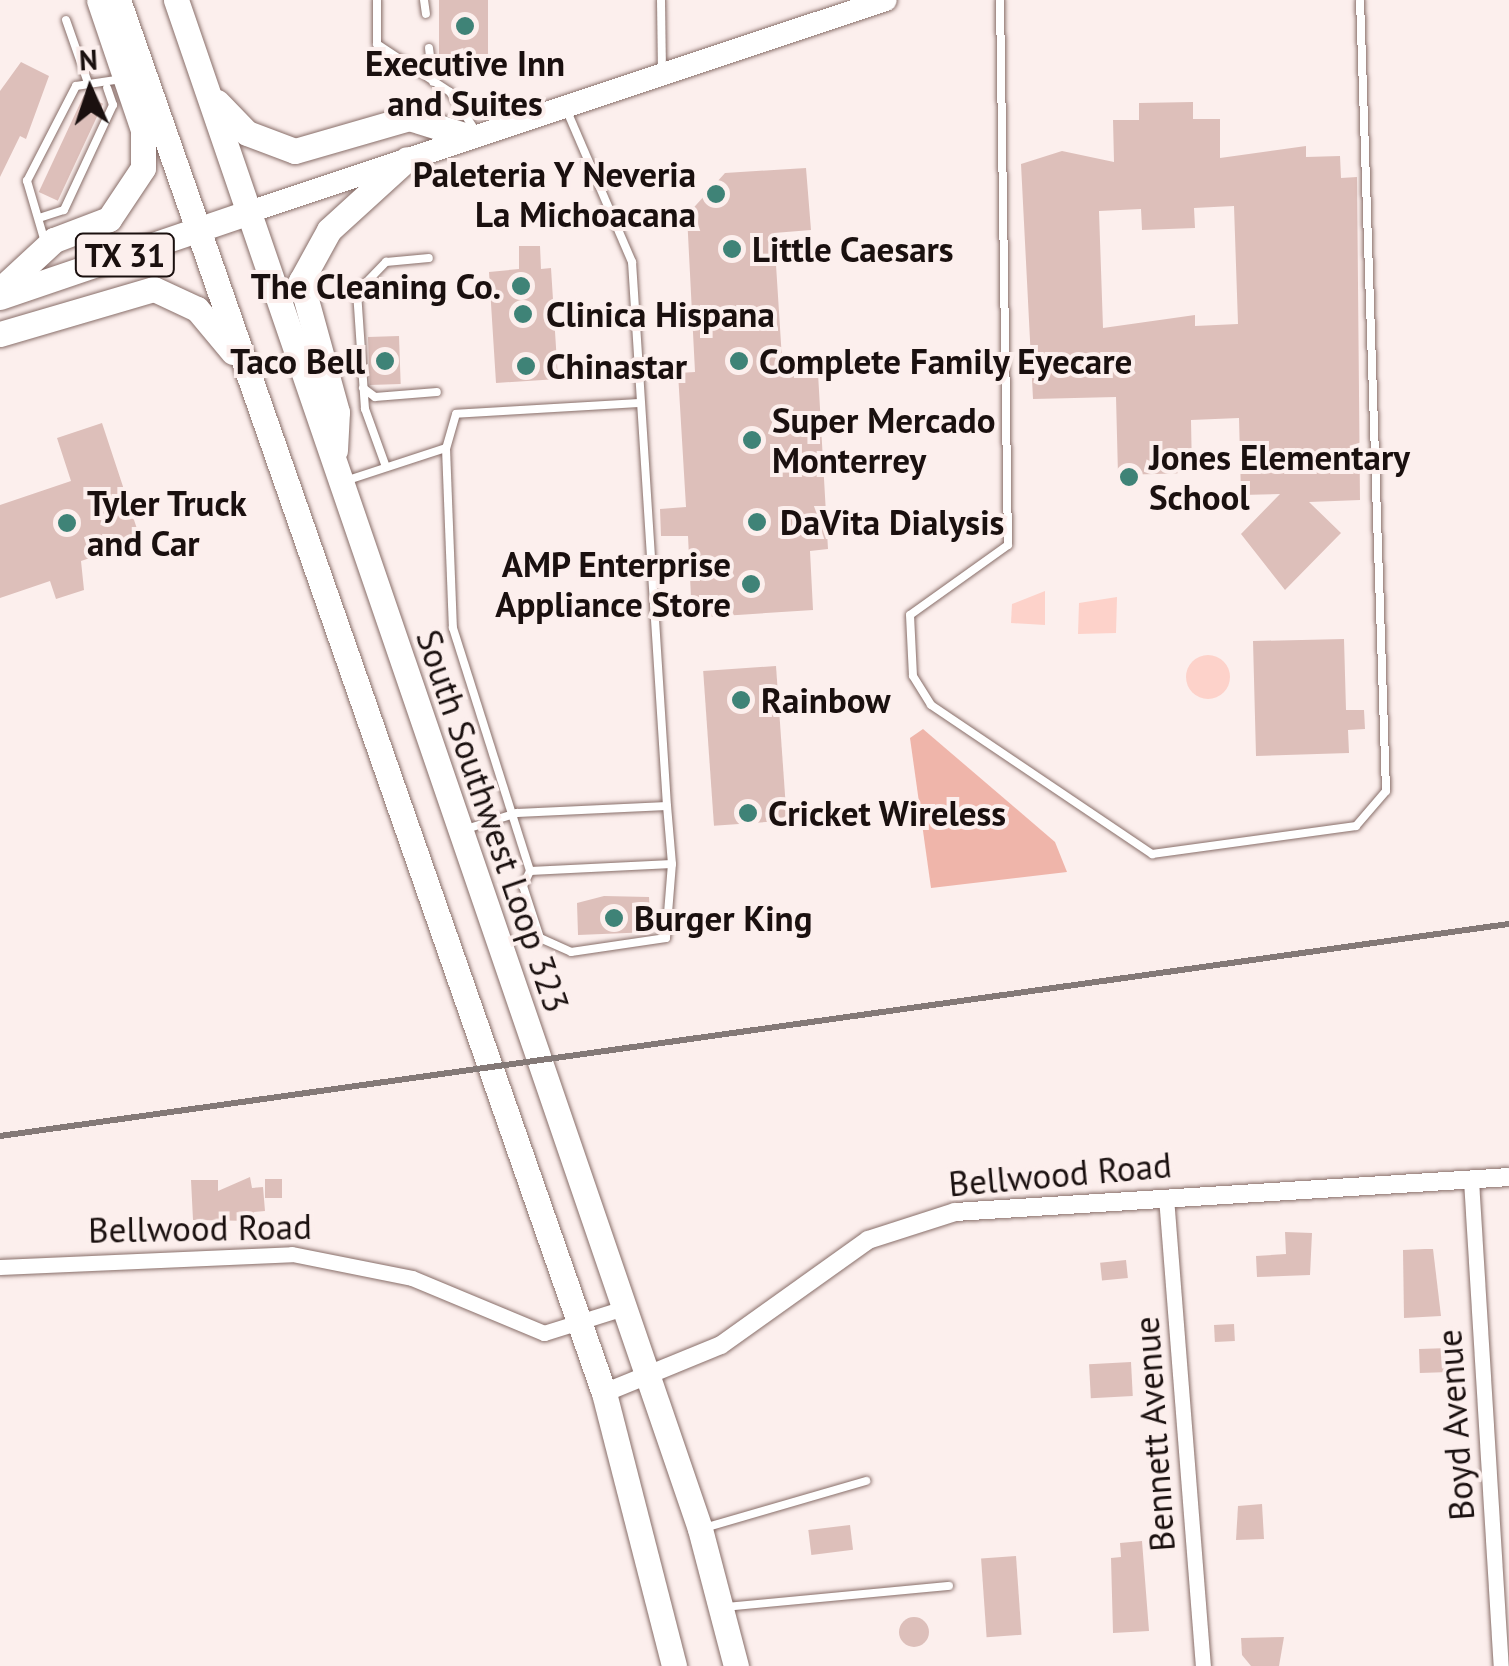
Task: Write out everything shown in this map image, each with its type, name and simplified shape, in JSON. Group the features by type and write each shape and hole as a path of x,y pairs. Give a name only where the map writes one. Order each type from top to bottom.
{"highway":[{"path":"0,293 46,246 108,219 139,181 145,143 116,83 99,0"},
{"path":"118,0 604,1393 674,1666"},
{"name":"South Southwest Loop 323","path":"176,0 700,1529 736,1666"},
{"path":"206,86 247,132 294,151 409,118 472,135"},
{"path":"337,471 338,412 301,281 329,230 407,159"},
{"name":"TX 31","path":"0,293 249,212"},
{"path":"0,334 154,290 202,314 244,368"}],"main road":[{"name":"TX 31","path":"249,212 886,0"}],"street":[{"name":"Bellwood Road","path":"604,1393 721,1345 837,1257 910,1223 995,1205 1509,1177"},
{"name":"Boyd Avenue","path":"1471,1180 1501,1666"},
{"name":"Bennett Avenue","path":"1166,1197 1202,1666"},
{"name":"Bellwood Road","path":"0,1267 292,1254 412,1278 530,1330 581,1326 624,1308"}],"lane":[{"path":"376,0 377,44 433,82 472,135"},
{"path":"424,0 426,14"},
{"path":"661,0 662,74"},
{"path":"1000,0 1008,545 910,614 913,676 932,705 1152,854 1356,826 1386,791 1360,0"},
{"path":"66,20 87,80"},
{"path":"430,48 433,82"},
{"path":"39,218 64,210 80,164 112,105 116,83 87,80"},
{"path":"46,246 27,181 65,108 87,80"},
{"path":"565,107 632,262 672,864 666,938 571,952 540,938 523,886 530,871 516,813 455,640 446,448 456,414 639,403"},
{"path":"65,108 76,114"},
{"path":"55,127 66,132"},
{"path":"46,146 57,152"},
{"path":"34,168 47,174"},
{"path":"65,182 74,187"},
{"path":"386,468 363,388 360,285 386,262 428,258"},
{"path":"363,388 375,397 437,392"},
{"path":"337,471 386,468 446,448"},
{"path":"459,831 516,813 666,806"},
{"path":"530,871 672,864"},
{"path":"700,1529 866,1481"},
{"path":"721,1608 950,1586"}],"shaded area":[{"path":"1045,591 1045,625 1011,623 1012,604"},
{"path":"1117,597 1116,633 1078,634 1079,603"},
{"path":"1208,655 1224,661 1230,677 1224,693 1208,699 1192,693 1186,677 1192,661"},
{"path":"923,729 1055,842 1067,872 931,888 910,738"}],"building":[{"name":"Executive Inn and Suites","path":"439,0 488,0 488,54 439,54"},
{"path":"21,62 49,76 26,139 20,136 0,177 0,91"},
{"path":"84,95 103,104 58,201 39,192"},
{"path":"1193,102 1193,119 1220,119 1220,158 1306,146 1306,157 1340,156 1341,178 1357,177 1360,500 1309,502 1341,533 1285,590 1241,534 1280,494 1241,495 1239,418 1191,420 1192,473 1118,475 1116,397 1033,399 1021,164 1062,151 1114,162 1113,120 1139,120 1139,103","holes":["1234,206 1238,324 1195,326 1195,315 1103,328 1099,211 1141,209 1142,230 1195,228 1194,208"]},
{"path":"806,168 811,230 774,233 783,375 818,373 828,549 810,551 813,610 692,618 688,536 661,536 660,509 686,507 678,373 695,372 687,215 725,173"},
{"path":"519,246 540,246 541,269 551,268 558,379 496,383 489,272 519,269"},
{"name":"Taco Bell","path":"399,336 401,384 370,385 368,337"},
{"name":"Tyler Truck and Car","path":"102,423 141,541 81,561 84,590 56,599 50,581 0,598 0,505 71,481 57,438"},
{"path":"1344,639 1346,710 1364,710 1365,729 1348,730 1349,753 1256,756 1253,641"},
{"path":"776,666 787,821 714,826 703,671"},
{"name":"Burger King","path":"604,896 649,897 651,932 578,935 577,903"},
{"path":"250,1177 252,1188 263,1187 265,1211 254,1212 255,1221 193,1220 191,1180 218,1180 218,1191"},
{"path":"265,1179 282,1179 282,1198 265,1198"},
{"path":"1285,1232 1312,1233 1310,1275 1257,1277 1256,1256 1286,1254"},
{"path":"1433,1249 1441,1316 1404,1318 1403,1250"},
{"path":"1126,1260 1128,1278 1102,1281 1100,1263"},
{"path":"1234,1324 1235,1341 1215,1342 1214,1325"},
{"path":"1449,1348 1450,1372 1420,1373 1419,1349"},
{"path":"1131,1362 1133,1396 1091,1398 1089,1364"},
{"path":"1262,1504 1264,1539 1236,1540 1238,1506"},
{"path":"850,1525 853,1550 811,1555 808,1530"},
{"path":"1142,1541 1149,1631 1113,1633 1111,1558 1121,1557 1120,1543"},
{"path":"1016,1556 1022,1635 987,1637 981,1558"},
{"path":"914,1617 925,1621 929,1632 925,1643 914,1647 903,1643 899,1632 903,1621"},
{"path":"1284,1637 1279,1666 1251,1666 1242,1655 1241,1638"}],"railway":[{"path":"0,1136 1509,924"}],"place":[{"name":"Executive Inn and Suites","path":"465,26"},
{"name":"Paleteria Y Neveria La Michoacana","path":"716,194"},
{"name":"Little Caesars","path":"732,249"},
{"name":"The Cleaning Co.","path":"521,286"},
{"name":"Clinica Hispana","path":"523,314"},
{"name":"Taco Bell","path":"385,361"},
{"name":"Complete Family Eyecare","path":"739,361"},
{"name":"Chinastar","path":"526,366"},
{"name":"Super Mercado Monterrey","path":"752,440"},
{"name":"Jones Elementary School","path":"1129,477"},
{"name":"DaVita Dialysis","path":"757,522"},
{"name":"Tyler Truck and Car","path":"67,523"},
{"name":"AMP Enterprise Appliance Store","path":"751,584"},
{"name":"Rainbow","path":"741,700"},
{"name":"Cricket Wireless","path":"748,813"},
{"name":"Burger King","path":"614,918"}]}
